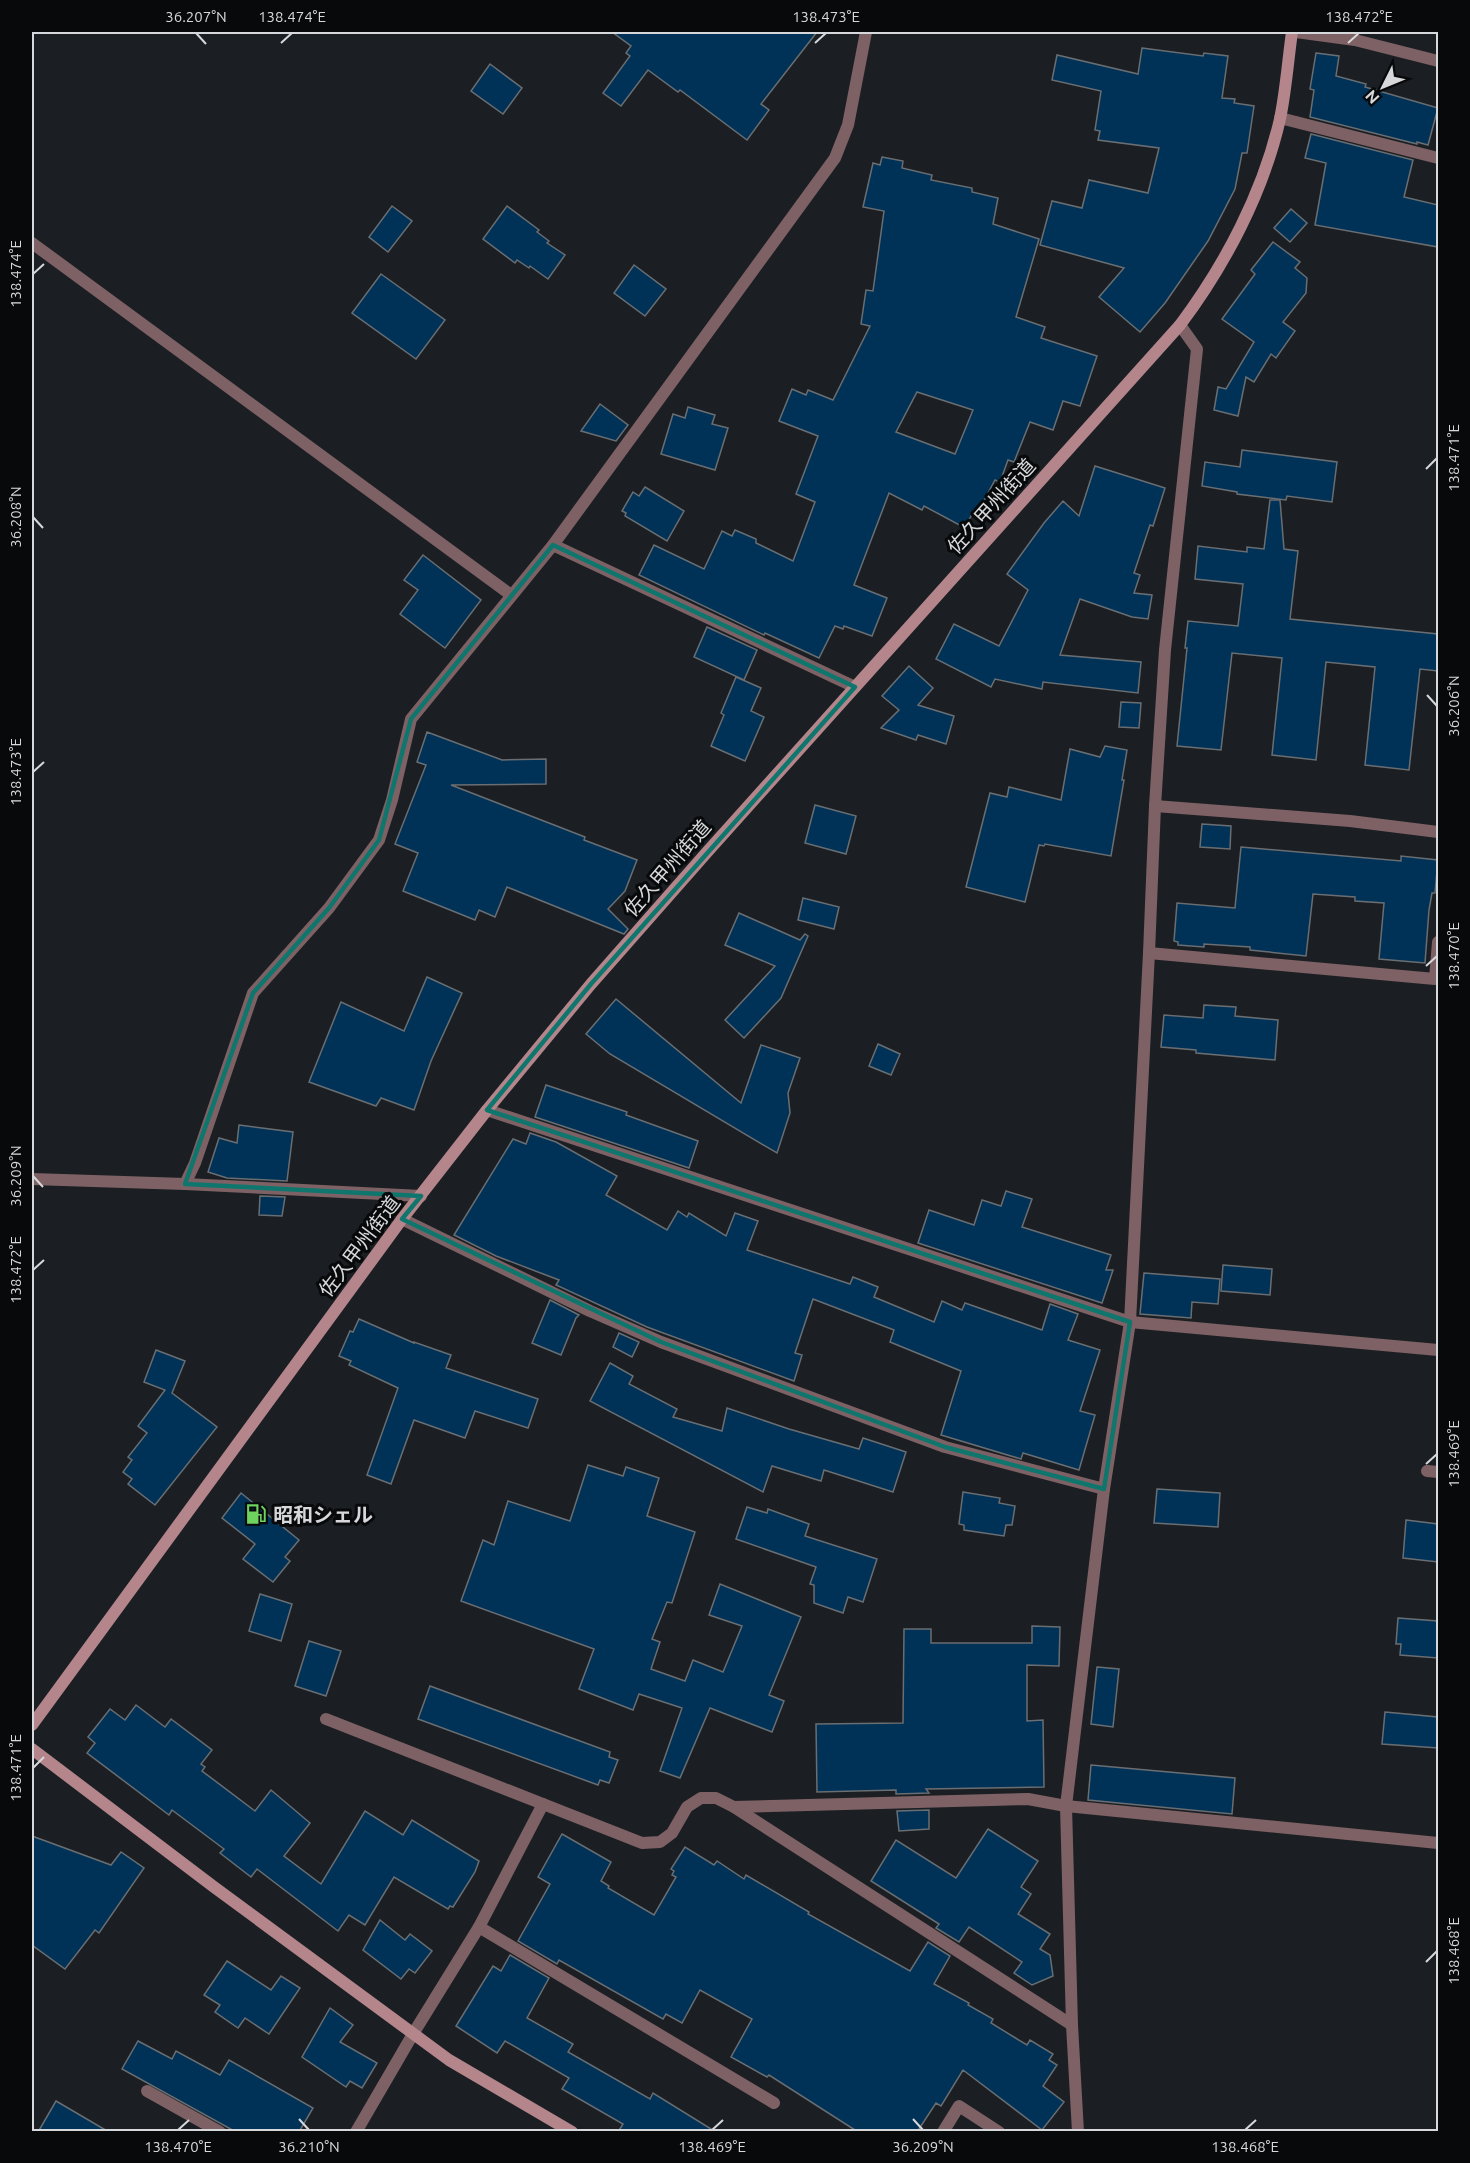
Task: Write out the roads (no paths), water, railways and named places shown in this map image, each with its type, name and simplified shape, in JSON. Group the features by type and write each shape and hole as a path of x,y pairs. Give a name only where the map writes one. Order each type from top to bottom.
{"street":[{"path":"185,1184 195,1163 253,993 329,908 379,840 392,800 411,719 553,545 835,158 848,125 866,32"},
{"path":"1294,32 1355,40 1438,61"},
{"name":"佐久甲州街道","path":"32,1725 402,1219 487,1110 599,975 1180,325 1220,267 1258,189 1280,118 1294,32"},
{"path":"1280,118 1438,158"},
{"path":"32,243 511,595"},
{"path":"1078,2132 1072,2025 1066,1806 1104,1489 1130,1322 1155,806 1165,650 1197,349 1180,325"},
{"path":"553,545 855,687"},
{"path":"1155,806 1350,821 1438,832"},
{"path":"1149,953 1435,979 1438,942"},
{"path":"487,1110 1130,1322 1438,1350"},
{"path":"32,1179 421,1196"},
{"path":"402,1219 590,1311 661,1341 945,1447 1104,1489"},
{"path":"326,1719 642,1843 660,1842 672,1833 687,1807 701,1798 716,1798 734,1807 1072,2025"},
{"path":"32,1749 412,2034 449,2060 572,2132"},
{"path":"734,1807 1029,1799 1066,1806 1438,1843"},
{"path":"356,2132 412,2034 479,1927 543,1804"},
{"path":"479,1927 774,2103"},
{"path":"147,2091 220,2132"},
{"path":"943,2132 959,2106 999,2132"}],"place":[{"name":"昭和シェル","path":"256,1514"}]}
